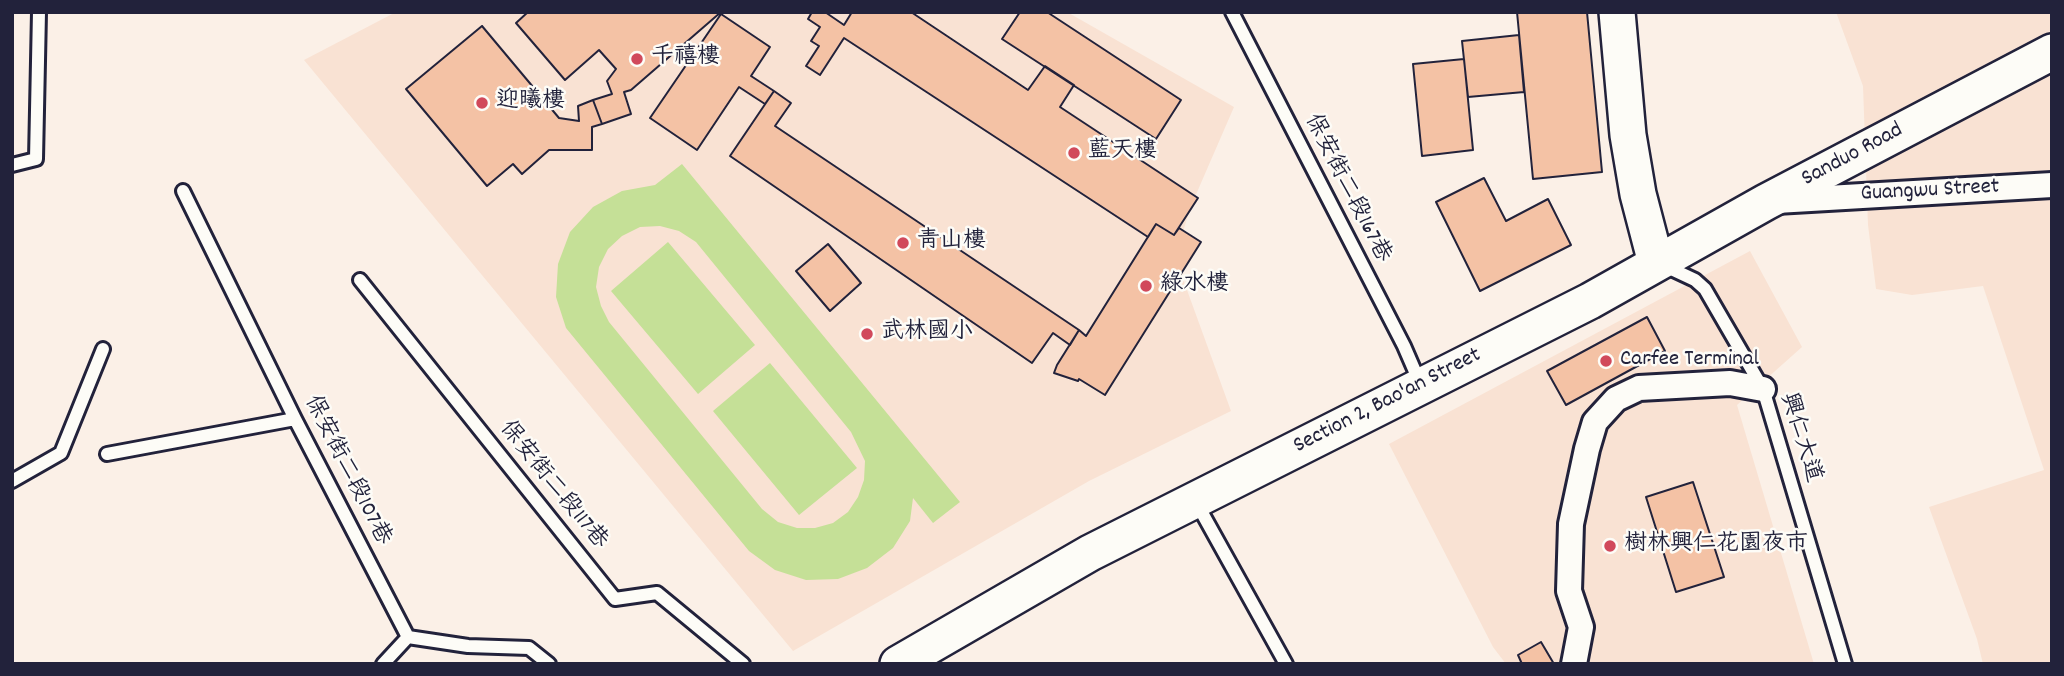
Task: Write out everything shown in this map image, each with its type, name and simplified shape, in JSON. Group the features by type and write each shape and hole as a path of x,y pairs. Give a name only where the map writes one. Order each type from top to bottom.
{"street":[{"path":"1617,12 1637,194 1656,262"},
{"name":"Sanduo Road","path":"1656,262 2052,52"},
{"name":"Guangwu Street","path":"1766,202 2052,185"},
{"name":"Section 2, Bao'an Street","path":"898,664 1090,553 1590,301 1656,262"},
{"path":"1574,664 1581,627 1569,592 1571,524 1584,459 1595,422 1616,399 1639,388 1730,383 1763,389"}],"lane":[{"path":"12,164 36,159 38,12"},
{"name":"保安街二段167巷","path":"1232,12 1422,386"},
{"name":"保安街二段107巷","path":"183,191 295,419 408,637"},
{"name":"興仁大道","path":"1656,262 1695,280 1705,289 1763,389 1845,664"},
{"name":"保安街二段117巷","path":"360,281 615,598 657,593 743,664"},
{"path":"12,481 61,453 103,349"},
{"path":"107,454 295,419"},
{"path":"1195,499 1286,664"},
{"path":"383,664 408,637 468,646 529,648 549,664"}],"shaded area":[{"name":"武林國小","path":"396,12 1067,12 1234,107 1191,206 1175,257 1231,411 1089,481 793,651 304,60"},
{"path":"1836,12 2052,12 2052,664 1983,664 1977,639 1929,507 2044,470 1983,286 1912,295 1876,289 1868,225 1863,86"},
{"name":"樹林興仁花園夜市","path":"1750,251 1802,347 1737,405 1814,664 1506,664 1493,647 1389,444"}],"green space":[{"path":"682,164 960,502 933,523 913,498 910,521 893,548 867,568 838,579 806,580 775,570 749,551 566,328 556,297 558,264 570,232 593,207 622,191 655,185","holes":["660,226 679,231 696,242 851,432 865,461 864,480 858,497 848,512 833,523 815,528 797,528 778,522 762,509 609,322 596,287 599,267 608,249 622,236 640,227"]},
{"path":"668,242 755,345 698,394 611,291"},
{"path":"770,363 857,468 799,515 713,411"}],"building":[{"name":"千禧樓","path":"528,12 721,12 631,90 624,92 631,114 602,124 593,100 612,94 607,81 616,69 599,50 565,80 516,23"},
{"name":"藍天樓","path":"812,12 825,12 844,25 852,12 911,12 1028,90 1045,66 1074,85 1060,107 1198,198 1174,235 1156,224 1148,237 844,38 820,75 806,66 819,46 811,41 820,27 808,19"},
{"path":"1020,12 1047,12 1181,100 1156,139 1002,39"},
{"path":"1517,12 1587,12 1602,172 1533,179"},
{"path":"721,14 770,47 751,76 774,91 765,104 739,87 697,150 650,118"},
{"name":"迎曦樓","path":"482,26 559,118 579,121 578,106 593,100 602,124 592,127 592,150 549,150 522,174 513,164 487,186 406,89"},
{"path":"1519,35 1524,92 1468,97 1462,41"},
{"path":"1464,59 1473,150 1422,156 1413,64"},
{"name":"青山樓","path":"774,91 791,103 775,126 1079,330 1070,345 1053,333 1032,363 730,156"},
{"path":"1484,178 1506,221 1548,199 1571,245 1480,291 1436,202"},
{"name":"綠水樓","path":"1156,224 1174,235 1179,228 1201,242 1105,395 1079,379 1078,381 1054,373 1079,330 1086,336"},
{"path":"828,244 861,283 830,311 796,271"},
{"name":"Carfee Terminal","path":"1647,317 1665,351 1566,405 1547,371"},
{"path":"1693,482 1724,577 1676,592 1646,497"},
{"path":"1541,642 1554,664 1522,664 1518,655"}],"place":[{"name":"千禧樓","path":"637,59"},
{"name":"迎曦樓","path":"482,103"},
{"name":"藍天樓","path":"1074,153"},
{"name":"青山樓","path":"903,243"},
{"name":"綠水樓","path":"1146,286"},
{"name":"武林國小","path":"867,334"},
{"name":"Carfee Terminal","path":"1606,361"},
{"name":"樹林興仁花園夜市","path":"1610,546"}]}
